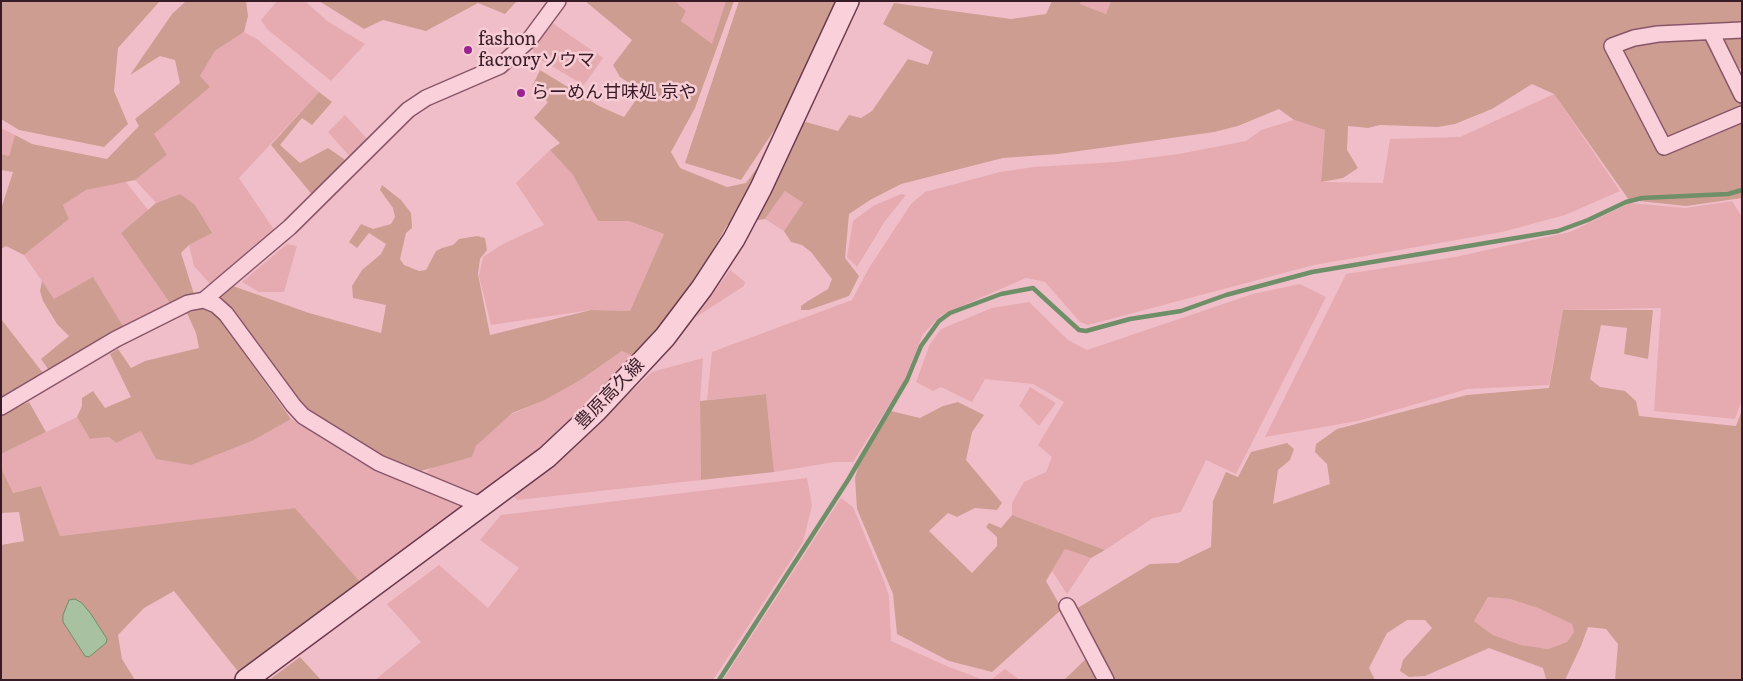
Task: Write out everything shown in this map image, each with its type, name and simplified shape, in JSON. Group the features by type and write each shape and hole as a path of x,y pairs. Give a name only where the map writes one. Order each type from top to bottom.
{"main road":[{"name":"豊原高久線","path":"246,680 547,457 596,411 665,337 702,288 734,238 761,188 848,1"}],"street":[{"path":"1,407 116,339 188,304 204,300 290,228 408,110 426,98 500,66 530,39 558,1"},
{"path":"1742,30 1658,34 1634,38 1612,46 1664,147 1742,114"},
{"path":"1711,32 1742,95"},
{"path":"204,300 226,314 303,416 379,463 483,506"},
{"path":"1067,606 1106,680"}],"shaded area":[{"path":"1,1 160,1 118,48 114,91 128,124 104,147 19,130 1,119"},
{"path":"186,1 246,1 248,16 244,32 215,51 200,76 210,87 154,134 167,155 135,180 86,190 63,205 69,219 24,255 6,246 1,249 1,209 13,172 1,170 1,154 9,156 15,135 32,144 107,159 139,126 135,119 180,83 175,60 160,56 130,75 172,14"},
{"path":"277,1 305,1 327,21 365,44 331,81 267,29 261,20"},
{"path":"319,1 517,1 505,14 478,3 426,31 383,20 364,29"},
{"path":"585,1 675,1 686,11 681,21 712,44 726,1 734,1 695,108 671,152 680,168 727,187 746,183 786,129 806,122 838,131 849,115 861,118 872,111 908,59 928,65 933,52 883,24 894,3 1011,19 1046,14 1052,1 1081,1 1080,4 1106,14 1111,1 1742,1 1742,68 1738,69 1742,77 1742,198 1686,206 1629,200 1554,94 1532,84 1492,109 1455,124 1438,127 1380,125 1368,128 1348,126 1347,150 1358,168 1343,178 1321,182 1325,130 1294,120 1279,109 1238,126 1214,132 1058,154 1003,158 901,184 870,200 849,214 845,258 859,276 849,296 809,310 801,310 801,306 828,289 832,279 811,252 802,245 791,242 784,231 803,203 785,191 765,219 727,225 706,262 655,333 635,357 622,351 579,381 543,401 512,413 476,446 472,457 417,472 380,458 306,412 218,301 218,296 233,286 309,313 381,333 386,305 353,298 352,286 362,270 381,254 386,244 369,233 357,248 349,242 361,224 373,229 391,224 395,217 393,208 380,190 382,185 401,200 411,213 412,228 406,233 400,259 404,265 419,271 426,270 436,251 453,245 459,239 477,236 485,238 487,250 480,259 478,274 490,335 591,310 630,311 664,234 629,221 598,221 573,175 550,150 560,143 534,118 548,102 532,87 540,70 599,106 624,117 642,91 620,77 613,65 632,40"},
{"path":"675,1 726,1 712,45 681,21 686,11"},
{"path":"739,1 836,1 783,117 741,180 685,163"},
{"path":"1081,1 1111,1 1106,14 1080,4"},
{"path":"551,22 603,58 584,85 536,57 532,44"},
{"path":"244,32 257,39 319,92 239,178 275,231 212,286 194,266 189,245 211,233 180,194 156,203 135,180 167,155 153,134 209,87 200,76 215,51"},
{"path":"319,92 332,102 312,125 302,118 280,145 300,163 328,148 344,159 347,164 314,197 271,145"},
{"path":"1554,94 1620,191 1565,215 1502,232 1314,265 1088,325 1080,322 1045,282 1026,278 941,315 923,334 903,383 853,462 835,462 774,472 766,394 707,400 712,352 852,300 869,268 911,204 925,192 1000,172 1034,167 1116,162 1179,154 1246,141 1261,130 1294,120 1325,130 1321,182 1383,183 1390,139 1460,137"},
{"path":"345,115 368,140 352,159 328,132"},
{"path":"1,128 15,135 9,156 1,154"},
{"path":"550,150 573,175 598,221 629,221 664,234 630,311 591,310 491,325 479,276 483,257 503,244 544,225 516,183"},
{"path":"125,181 149,211 121,233 170,303 124,328 54,299 24,255 69,219 63,205 86,190"},
{"path":"785,191 803,203 784,231 765,219"},
{"path":"180,194 195,205 212,233 189,245 181,253 194,294 170,303 121,233 156,203"},
{"path":"901,194 906,195 885,221 857,267 847,257 853,221 873,206"},
{"path":"1732,201 1742,217 1742,400 1735,419 1654,411 1661,308 1563,310 1549,385 1467,389 1358,421 1265,437 1346,274 1455,257 1570,232 1630,203 1685,208"},
{"path":"287,244 297,246 284,292 259,292 242,282"},
{"path":"730,270 745,282 744,286 696,317"},
{"path":"93,277 124,328 48,369 41,359 69,336 57,324 43,301 40,291 42,281 54,299"},
{"path":"1300,284 1326,297 1236,474 1206,460 1181,512 1153,518 1105,550 1012,515 1012,503 1024,482 1046,472 1052,457 1038,445 1064,402 1033,384 985,379 972,402 941,387 933,391 916,382 930,344 941,329 992,308 1029,302 1068,340 1087,350 1253,294"},
{"path":"199,309 208,309 218,317 291,419 254,440 191,465 156,459 141,431 116,443 109,437 90,439 77,417 82,406 82,398 93,391 105,408 131,397 110,354 118,349 131,368 145,361 199,348 196,333 187,313"},
{"path":"1563,310 1653,310 1648,359 1624,354 1627,328 1601,325 1590,379 1600,387 1625,391 1636,401 1639,416 1736,426 1742,410 1742,680 1615,680 1618,644 1606,629 1588,627 1565,680 1546,679 1543,668 1489,648 1425,676 1409,677 1400,671 1403,660 1432,628 1425,620 1407,620 1387,633 1369,668 1375,680 1064,680 1094,651 1076,609 1150,564 1178,563 1211,547 1213,501 1226,472 1238,477 1251,452 1287,443 1294,449 1290,460 1278,470 1273,504 1330,484 1327,464 1315,452 1316,444 1337,429 1467,395 1549,388","holes":["1488,597 1510,599 1538,608 1572,624 1574,632 1567,642 1548,649 1521,645 1493,635 1474,621"]},
{"path":"1,319 43,373 1,400"},
{"path":"622,351 635,357 588,406 482,497 430,478 426,472 436,465 472,457 476,446 509,415 543,401 579,381"},
{"path":"703,358 700,401 701,480 517,500 511,493 554,463 652,372"},
{"path":"1030,387 1056,403 1039,426 1019,406"},
{"path":"766,394 774,472 701,480 700,401"},
{"path":"29,402 46,432 1,454 1,415"},
{"path":"958,402 984,415 972,432 966,460 1002,503 997,510 975,508 957,517 948,513 929,531 972,573 997,546 997,537 986,527 989,523 1001,528 1012,515 1105,550 1091,558 1065,549 1046,581 1062,609 992,672 949,661 897,634 893,594 857,509 855,478 861,458 891,411 920,418 943,406"},
{"path":"77,417 90,439 109,437 116,443 141,431 254,440 291,419 361,463 460,504 462,511 362,584 295,508 60,536 41,486 12,493 1,468 1,454"},
{"path":"1,468 13,493 41,486 60,536 295,508 362,584 240,674 174,591 144,608 118,635 122,659 135,680 1,680 1,545 24,541 19,512 1,513"},
{"path":"807,478 812,505 803,542 713,680 375,680 421,642 387,604 439,565 488,608 519,568 480,540 501,515"},
{"path":"841,498 853,507 884,581 889,596 891,641 949,667 984,680 723,680"},
{"path":"1065,549 1091,558 1067,594 1052,571"},
{"path":"1488,597 1510,599 1538,608 1572,624 1574,632 1567,642 1548,649 1521,645 1493,635 1474,621"},
{"path":"75,599 82,603 91,614 107,639 106,643 89,657 85,656 63,622 63,615 69,600"},
{"path":"300,657 321,680 269,680"},
{"path":"1005,669 1020,680 991,680"}],"waterway":[{"path":"719,680 848,480 907,380 921,346 939,321 950,313 1001,294 1033,288 1079,330 1086,331 1130,319 1181,311 1226,295 1312,272 1558,231 1588,220 1626,202 1642,198 1728,194 1742,190"}],"place":[{"name":"fashon facroryソウマ","path":"468,50"},
{"name":"らーめん甘味処 京や","path":"521,93"}]}
